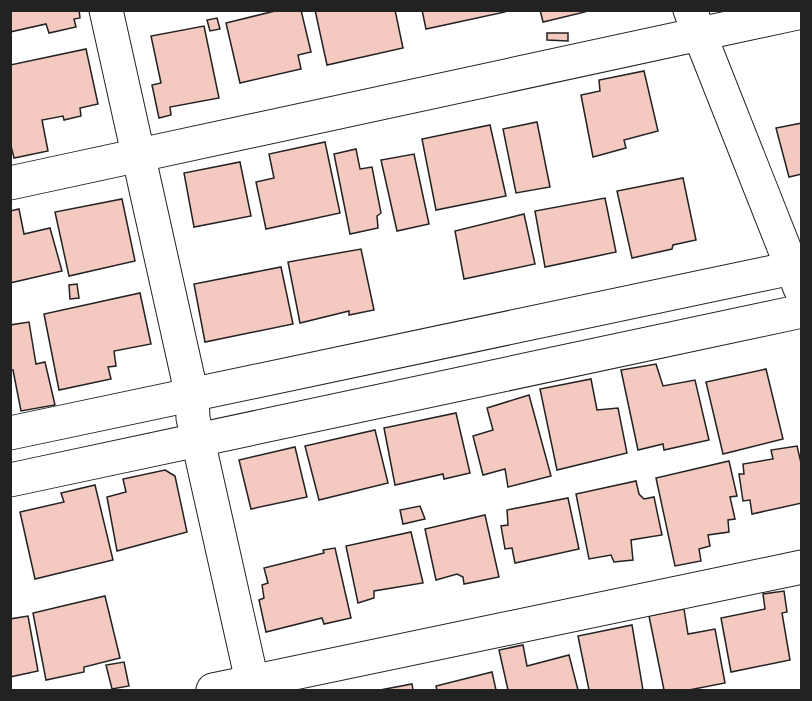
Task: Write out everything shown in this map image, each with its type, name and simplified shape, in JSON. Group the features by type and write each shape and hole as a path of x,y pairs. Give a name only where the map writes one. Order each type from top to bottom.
{"street":[{"path":"106,10 192,396 193,418 200,441 253,687"},
{"path":"10,183 695,22 801,12"},
{"path":"10,433 796,280 695,22"},
{"path":"10,480 801,311"},
{"path":"213,690 253,687 801,567"}],"building":[{"path":"10,10 79,10 80,18 74,19 76,27 49,33 46,24 10,32"},
{"path":"279,10 301,10 311,52 298,55 301,69 240,83 226,23"},
{"path":"315,10 395,10 403,48 327,65"},
{"path":"422,10 505,10 505,12 426,29"},
{"path":"540,10 585,10 585,12 543,22"},
{"path":"217,18 220,29 210,31 207,20"},
{"path":"204,26 219,98 170,107 171,115 159,118 152,85 161,83 151,36"},
{"path":"547,33 568,33 568,41 547,40"},
{"path":"86,49 98,104 80,108 81,116 64,120 63,116 42,120 48,151 14,158 10,142 10,65"},
{"path":"644,71 658,131 624,140 626,148 593,157 581,95 600,91 599,80"},
{"path":"537,122 550,187 516,193 503,129"},
{"path":"802,123 802,174 789,177 776,128"},
{"path":"490,125 506,196 436,210 422,139"},
{"path":"325,142 340,213 266,229 256,182 274,178 269,154"},
{"path":"356,149 360,169 372,167 381,213 377,216 378,228 350,234 334,154"},
{"path":"414,154 429,224 397,231 381,160"},
{"path":"240,162 251,216 194,227 184,173"},
{"path":"683,178 696,240 673,245 672,249 632,258 617,191"},
{"path":"605,198 616,252 545,267 535,211"},
{"path":"122,199 135,261 69,276 55,212"},
{"path":"19,209 24,234 50,228 62,271 10,283 10,211"},
{"path":"524,214 535,264 464,279 455,231"},
{"path":"361,249 374,310 349,315 349,311 300,323 288,262"},
{"path":"281,267 293,324 205,342 194,284"},
{"path":"77,284 79,298 70,299 69,285"},
{"path":"140,293 151,344 114,351 116,366 108,367 111,379 59,390 44,314"},
{"path":"29,322 36,364 45,362 55,405 21,411 13,370 10,370 10,325"},
{"path":"656,364 663,386 695,380 709,440 664,450 663,444 638,450 621,370"},
{"path":"766,369 783,439 723,454 706,382"},
{"path":"591,379 597,410 618,408 627,453 557,470 540,389"},
{"path":"529,395 551,476 508,487 505,469 483,475 473,436 493,430 487,408"},
{"path":"456,413 470,473 444,479 443,474 395,485 384,428"},
{"path":"375,430 388,483 319,500 305,446"},
{"path":"797,446 802,467 802,503 752,514 750,500 743,501 739,474 744,474 743,464 773,459 771,450"},
{"path":"295,447 307,497 251,509 239,460"},
{"path":"729,461 737,496 730,497 735,519 728,520 729,532 708,535 710,546 699,549 701,561 675,566 656,478"},
{"path":"165,470 175,476 187,532 117,551 107,497 126,492 123,479"},
{"path":"636,481 639,494 644,499 654,497 662,535 631,540 633,560 614,562 611,555 589,559 576,494"},
{"path":"95,485 113,560 35,579 20,512 64,502 61,493"},
{"path":"568,498 579,549 515,563 512,548 505,549 501,526 508,525 507,510"},
{"path":"420,506 425,519 403,524 400,510"},
{"path":"485,515 499,577 464,584 463,577 457,574 436,580 425,529"},
{"path":"411,532 423,583 374,591 374,598 358,603 346,546"},
{"path":"335,548 351,618 324,624 322,618 266,632 259,600 264,598 262,585 268,583 264,568 324,553 323,550"},
{"path":"784,591 787,612 782,613 790,660 731,672 721,618 765,609 763,594"},
{"path":"105,596 120,658 84,667 84,672 46,680 33,613"},
{"path":"684,609 688,634 715,629 725,683 689,690 664,690 649,616"},
{"path":"28,616 38,671 10,677 10,619"},
{"path":"632,625 643,690 589,690 578,636"},
{"path":"523,645 527,666 569,655 578,690 508,690 499,650"},
{"path":"124,662 129,686 112,689 106,665"},
{"path":"492,672 496,690 437,690 436,686"},
{"path":"412,684 413,690 380,690"}]}
